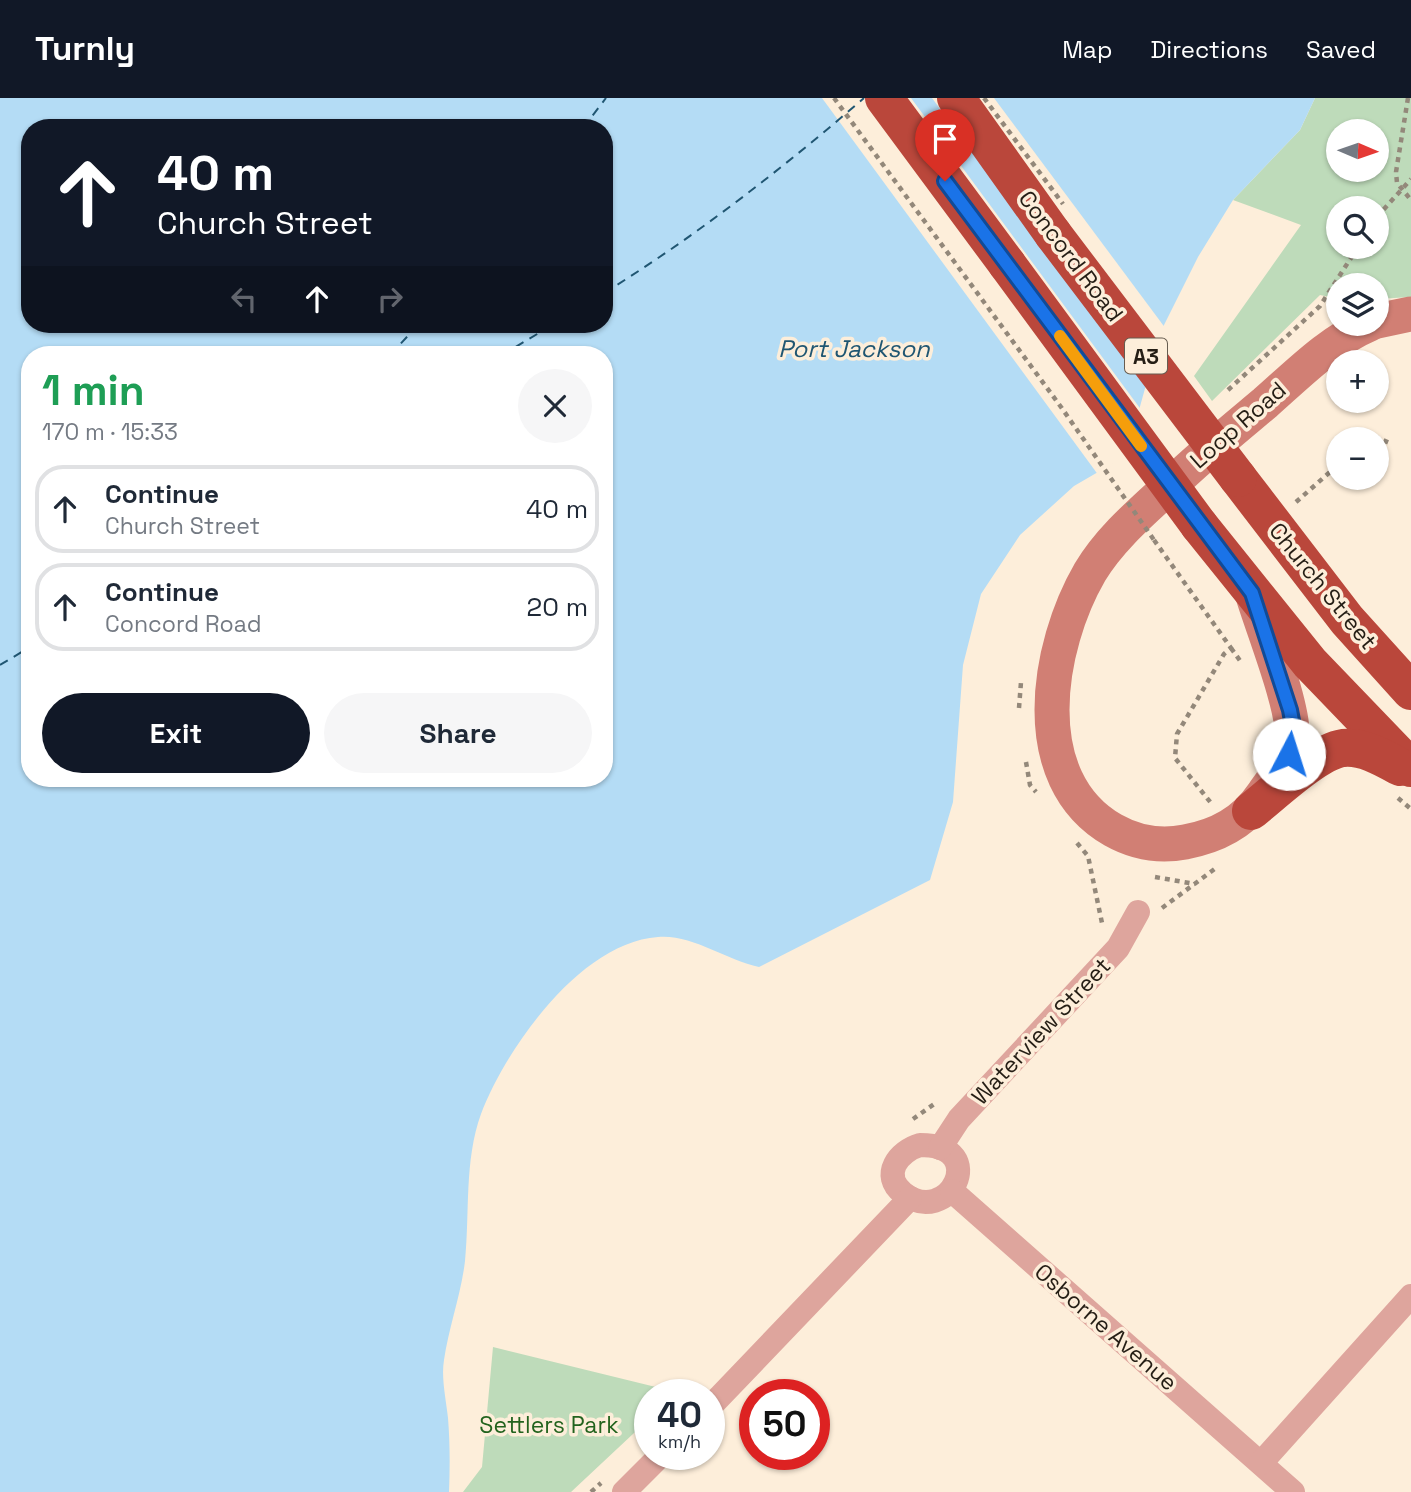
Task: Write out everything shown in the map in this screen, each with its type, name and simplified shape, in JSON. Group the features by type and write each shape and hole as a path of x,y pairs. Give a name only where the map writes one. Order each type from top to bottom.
{"highway":[{"name":"A3","path":"884,98 1252,593 1310,663 1411,768"},
{"name":"Concord Road","path":"956,98 1053,234 1238,478"},
{"name":"Church Street","path":"1238,478 1347,620 1411,691"},
{"path":"1238,820 1321,758 1343,748 1368,751 1411,774"}],"main road":[{"path":"1389,319 1411,314"},
{"name":"Loop Road","path":"1238,820 1201,839 1178,843 1139,842 1102,824 1086,808 1071,789 1055,743 1054,687 1064,631 1090,572 1104,550 1123,530 1191,465 1323,352 1346,336"},
{"path":"1238,820 1289,754 1293,726 1252,593"}],"street":[{"name":"Waterview Street","path":"940,1148 959,1119 1118,948 1138,912"},
{"path":"920,1145 940,1148 955,1159 958,1167 957,1183 952,1191 928,1201 910,1198 896,1185 892,1177 896,1160 910,1148 920,1145"},
{"name":"Osborne Avenue","path":"952,1191 1293,1492"},
{"path":"725,1391 910,1198"},
{"path":"1261,1463 1411,1296"},
{"path":"624,1492 646,1470"}],"path":[{"path":"834,98 1061,407 1231,648 1224,654 1177,734 1175,758 1208,799 1238,820 1231,856 1167,907 1138,912 1103,931 1087,856 1070,835"},
{"path":"1408,98 1396,172 1397,183 1411,200"},
{"path":"1389,203 1411,179"},
{"path":"1225,393 1320,306 1349,259"},
{"path":"1296,502 1326,475"},
{"path":"1115,502 1124,492"},
{"path":"1019,713 1021,677"},
{"path":"1024,752 1030,785 1038,795"}],"green space":[{"path":"1315,98 1411,98 1411,297 1389,298 1389,273 1326,273 1326,296 1320,295 1212,401 1194,376 1301,225 1233,200 1300,130"},
{"name":"Settlers Park","path":"493,1347 634,1382 634,1433 571,1492 463,1492 482,1467"}],"water":[{"name":"Port Jackson","path":"0,98 1315,98 1300,130 1233,200 1198,257 1161,331 1134,428 1105,468 1074,486 1020,535 981,594 963,665 953,802 930,880 759,967 683,939 658,937 629,943 601,957 575,978 550,1003 508,1059 481,1114 472,1150 465,1261 443,1367 449,1437 449,1492 0,1492"}],"pier":[{"path":"822,98 911,98 1142,411 1136,430 1107,471 1099,476"},
{"path":"932,98 994,98 1166,329 1148,390"}],"ferry route":[{"path":"590,119 606,98"},
{"path":"613,287 738,201 864,98"},
{"path":"398,346 411,333"},
{"path":"517,346 539,333"},
{"path":"0,665 21,652"}],"slow traffic":[{"path":"1060,336 1141,446"}],"route":[{"path":"945,181 1252,593 1290,710 1293,726 1289,754"}]}
